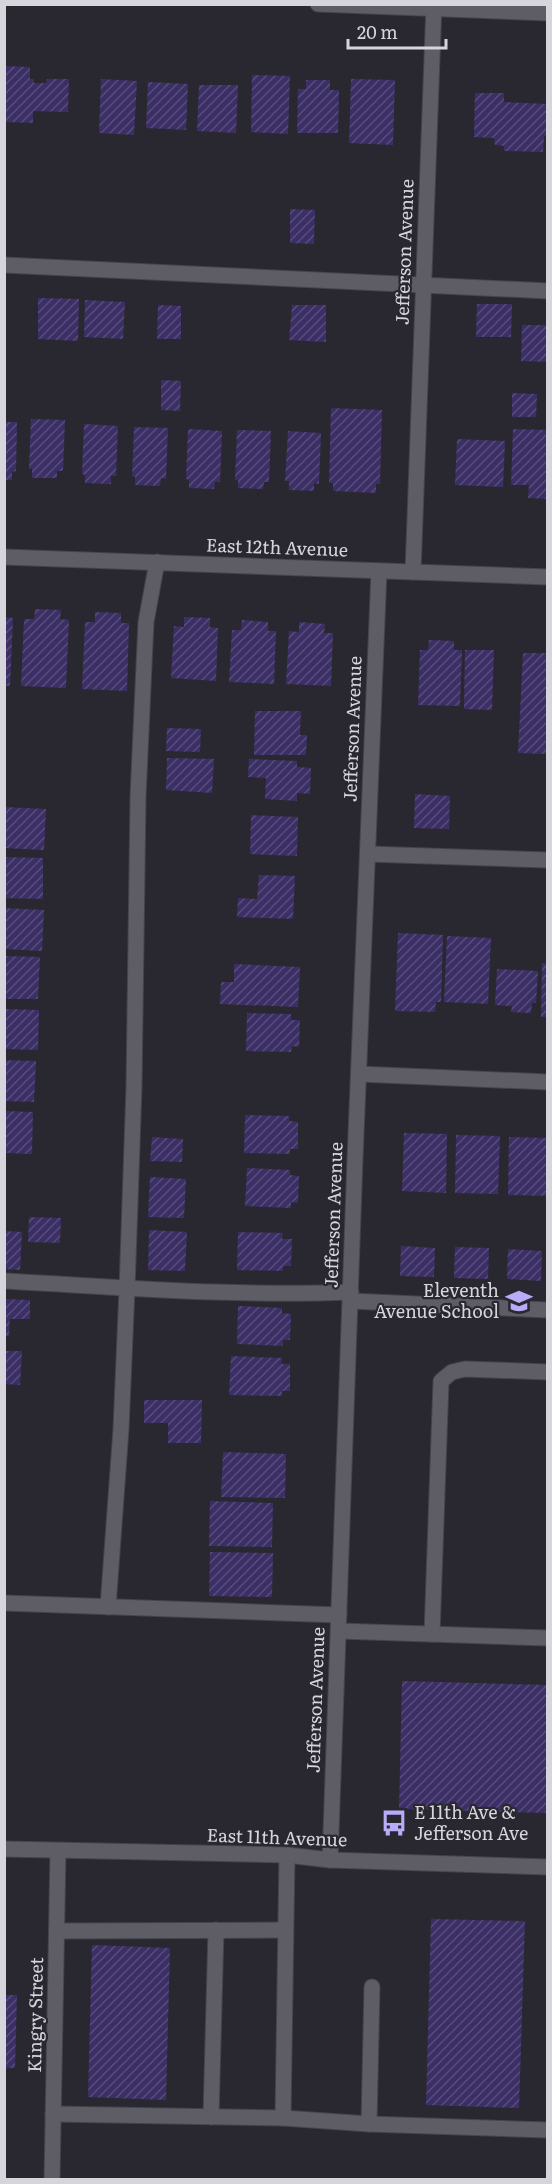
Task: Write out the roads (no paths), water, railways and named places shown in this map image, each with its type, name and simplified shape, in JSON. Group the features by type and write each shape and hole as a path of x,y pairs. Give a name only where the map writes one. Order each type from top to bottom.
{"street":[{"path":"318,4 548,13"},
{"name":"Jefferson Avenue","path":"413,572 434,7"},
{"path":"4,265 424,287 548,291"},
{"name":"East 12th Avenue","path":"4,557 548,577"},
{"path":"108,1607 121,1429 127,1289 134,1087 138,797 146,622 158,562"},
{"name":"Jefferson Avenue","path":"330,1860 379,571"},
{"path":"368,854 548,860"},
{"path":"359,1074 548,1082"},
{"path":"4,1281 127,1289 351,1296 548,1310"},
{"path":"432,1634 441,1382 452,1372 465,1369 548,1372"},
{"path":"4,1603 339,1615"},
{"path":"339,1631 548,1638"},
{"name":"East 11th Avenue","path":"4,1849 287,1855 330,1860 548,1867"},
{"name":"Kingry Street","path":"52,2180 58,1851"},
{"path":"283,2118 287,1855"},
{"path":"57,1930 285,1930"},
{"path":"211,2117 216,1930"},
{"path":"369,2124 372,1987"},
{"path":"53,2114 283,2118 369,2124 548,2130"}],"place":[{"name":"Eleventh Avenue School","path":"519,1301"},
{"name":"E 11th Ave & Jefferson Ave","path":"394,1823"}]}
